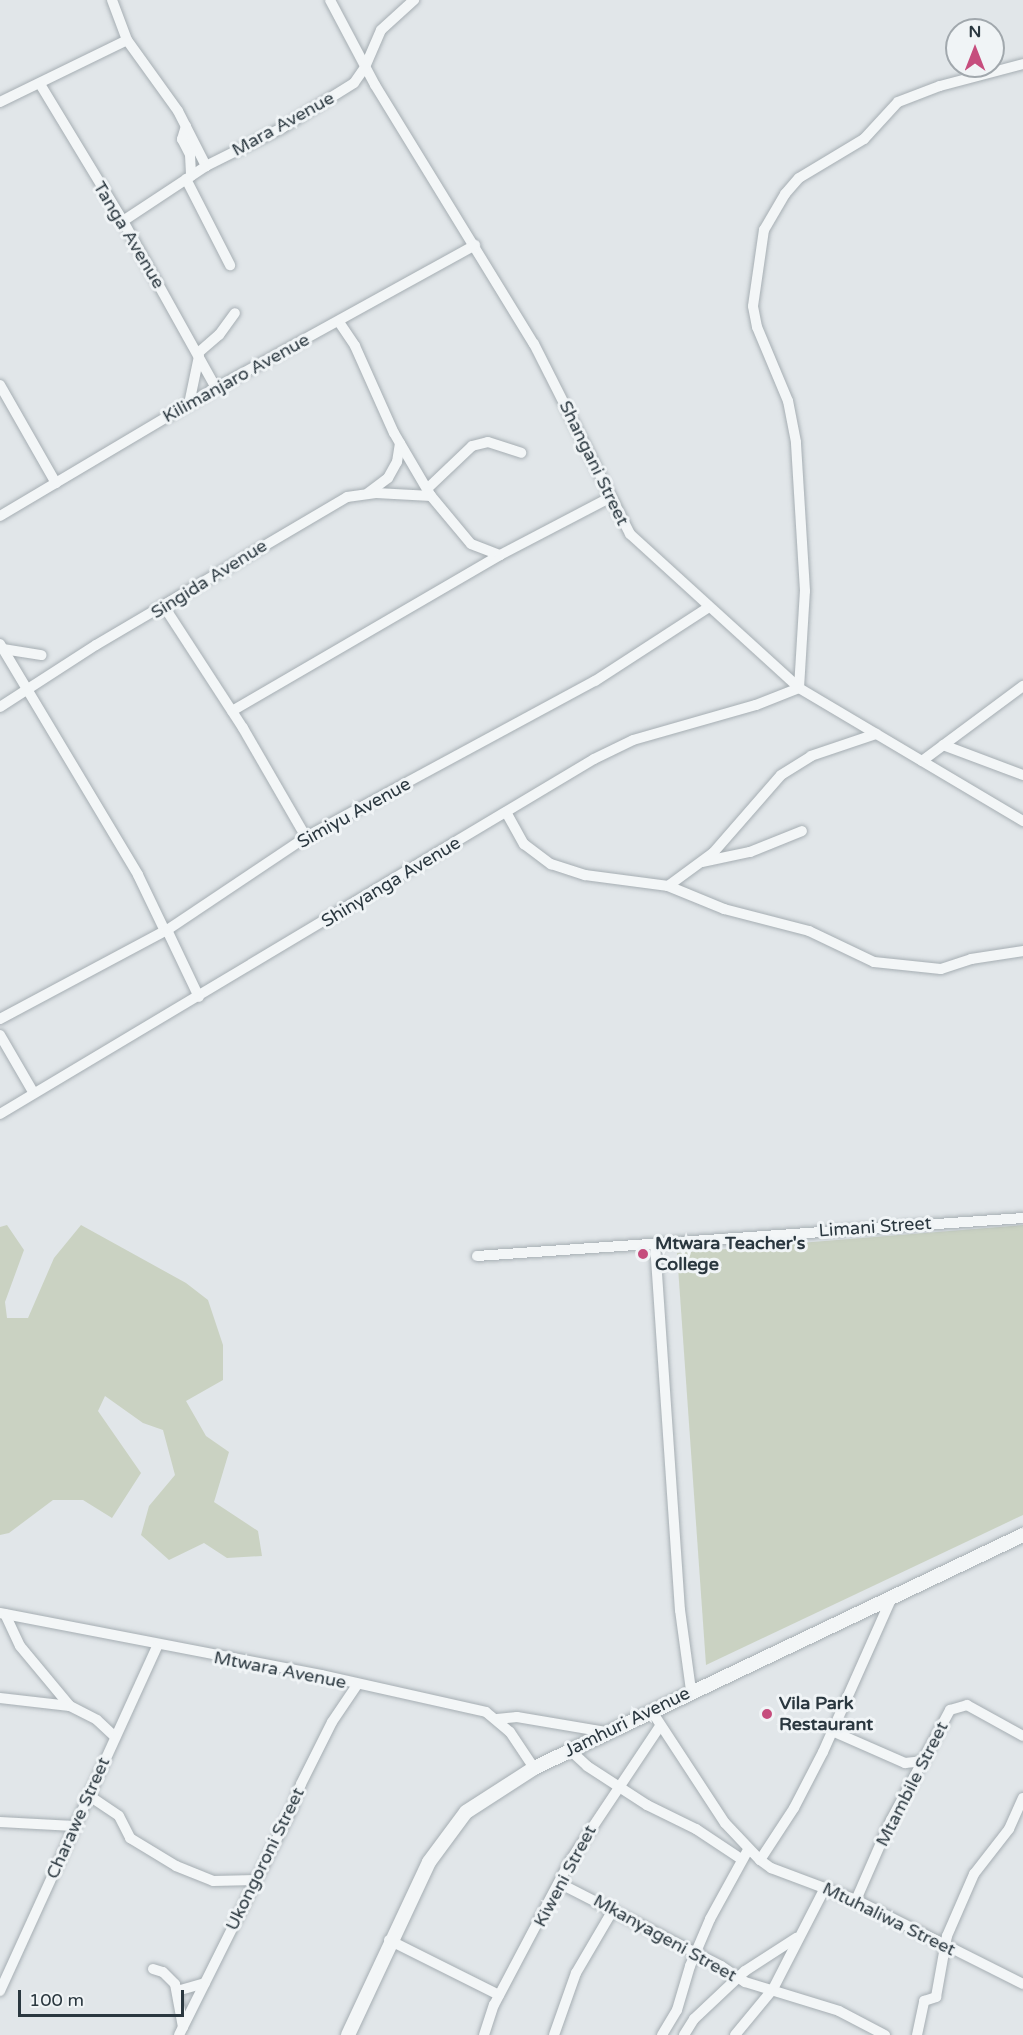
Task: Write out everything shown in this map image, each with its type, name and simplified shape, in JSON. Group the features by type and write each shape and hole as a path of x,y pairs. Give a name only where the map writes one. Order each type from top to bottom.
{"street":[{"path":"112,0 128,39 186,126 206,166"},
{"name":"Shangani Street","path":"330,0 365,68 534,344 609,498 639,545 800,688 1023,821"},
{"name":"Mara Avenue","path":"123,221 206,166 339,93 354,82 365,68 370,49 387,21 414,0"},
{"path":"0,102 128,39"},
{"path":"800,688 805,591 796,442 788,400 757,327 753,306 764,230 785,194 799,178 864,139 898,102 964,79 1023,64"},
{"name":"Tanga Avenue","path":"40,84 123,221 216,388"},
{"path":"186,126 182,139 190,155 188,177 230,265"},
{"name":"Kilimanjaro Avenue","path":"0,516 216,388 475,246"},
{"path":"189,404 199,355 219,335 235,314"},
{"path":"339,322 355,346 400,443 430,492 471,544 500,555"},
{"path":"0,385 56,483"},
{"path":"430,492 472,446 488,442 521,453"},
{"path":"368,494 388,478 398,462 400,443"},
{"name":"Singida Avenue","path":"0,707 96,645 165,608 310,517 347,497 430,492"},
{"path":"232,711 500,555 609,498"},
{"path":"165,608 232,711 306,837"},
{"name":"Simiyu Avenue","path":"0,1019 166,931 306,837 595,681 709,608"},
{"path":"1,646 138,876 199,997"},
{"path":"1,646 42,655"},
{"path":"922,761 987,717 1023,686"},
{"name":"Shinyanga Avenue","path":"0,1114 33,1092 199,997 506,812 633,740 756,705 800,688"},
{"path":"668,886 701,862 733,832 767,787 789,769 847,741 876,734"},
{"path":"943,745 1023,775"},
{"path":"506,812 524,844 551,864 585,875 668,886 724,909 803,928 851,954 889,965 941,969 971,959 1023,951"},
{"path":"701,862 735,857 802,831"},
{"path":"0,1035 33,1092"},
{"name":"Limani Street","path":"477,1256 1023,1218"},
{"path":"655,1244 680,1610 691,1690"},
{"name":"Jamhuri Avenue","path":"348,2035 389,1940 447,1833 466,1812 534,1767 691,1690 1023,1535"},
{"path":"760,1860 794,1808 832,1731 894,1594"},
{"path":"3,1613 20,1646 70,1706"},
{"name":"Mtwara Avenue","path":"3,1613 157,1646 321,1675 357,1685 449,1702 497,1719"},
{"name":"Charawe Street","path":"0,1991 157,1646"},
{"name":"Ukongoroni Street","path":"181,2033 332,1722 357,1685"},
{"path":"0,1698 70,1706 97,1720 115,1737"},
{"name":"Mtambile Street","path":"856,1900 891,1820 945,1718 959,1706 975,1709 1023,1736"},
{"name":"Mtuhaliwa Street","path":"651,1710 725,1823 748,1850 760,1860 856,1900 1023,1984"},
{"path":"497,1719 517,1717 606,1732"},
{"path":"497,1719 534,1767"},
{"name":"Kiweni Street","path":"484,2035 499,1995 559,1883 618,1786 660,1726"},
{"path":"832,1731 905,1763 924,1761"},
{"path":"570,1750 618,1786 704,1834 741,1859"},
{"path":"88,1795 119,1816 130,1838 176,1866 213,1881 256,1880"},
{"path":"917,2035 924,2001 936,1997 946,1947 974,1874 1010,1829 1023,1798"},
{"path":"0,1822 74,1827"},
{"path":"662,2035 677,2010 695,1953 741,1859 748,1850"},
{"name":"Mkanyageni Street","path":"559,1883 695,1953 737,1979 839,2012 885,2035"},
{"path":"735,2035 754,2017 773,1989 796,1938 825,1888"},
{"path":"554,2035 576,1972 613,1910"},
{"path":"684,2035 694,2019 737,1979 796,1938"},
{"path":"389,1940 499,1995"},
{"path":"153,1969 170,1977 177,1991 181,2033"},
{"path":"177,1991 205,1983"}],"green space":[{"path":"7,1225 24,1250 5,1302 7,1318 28,1318 54,1258 81,1225 186,1283 208,1300 223,1345 223,1380 186,1401 206,1436 229,1452 214,1502 258,1531 262,1556 227,1558 204,1543 169,1560 141,1535 149,1506 175,1475 163,1430 143,1423 105,1396 98,1411 141,1473 112,1518 83,1500 53,1500 9,1533 0,1535 0,1227"},
{"path":"1023,1225 1023,1515 706,1665 677,1253"}],"place":[{"name":"Mtwara Teacher's College","path":"643,1254"},
{"name":"Vila Park Restaurant","path":"767,1714"}]}
